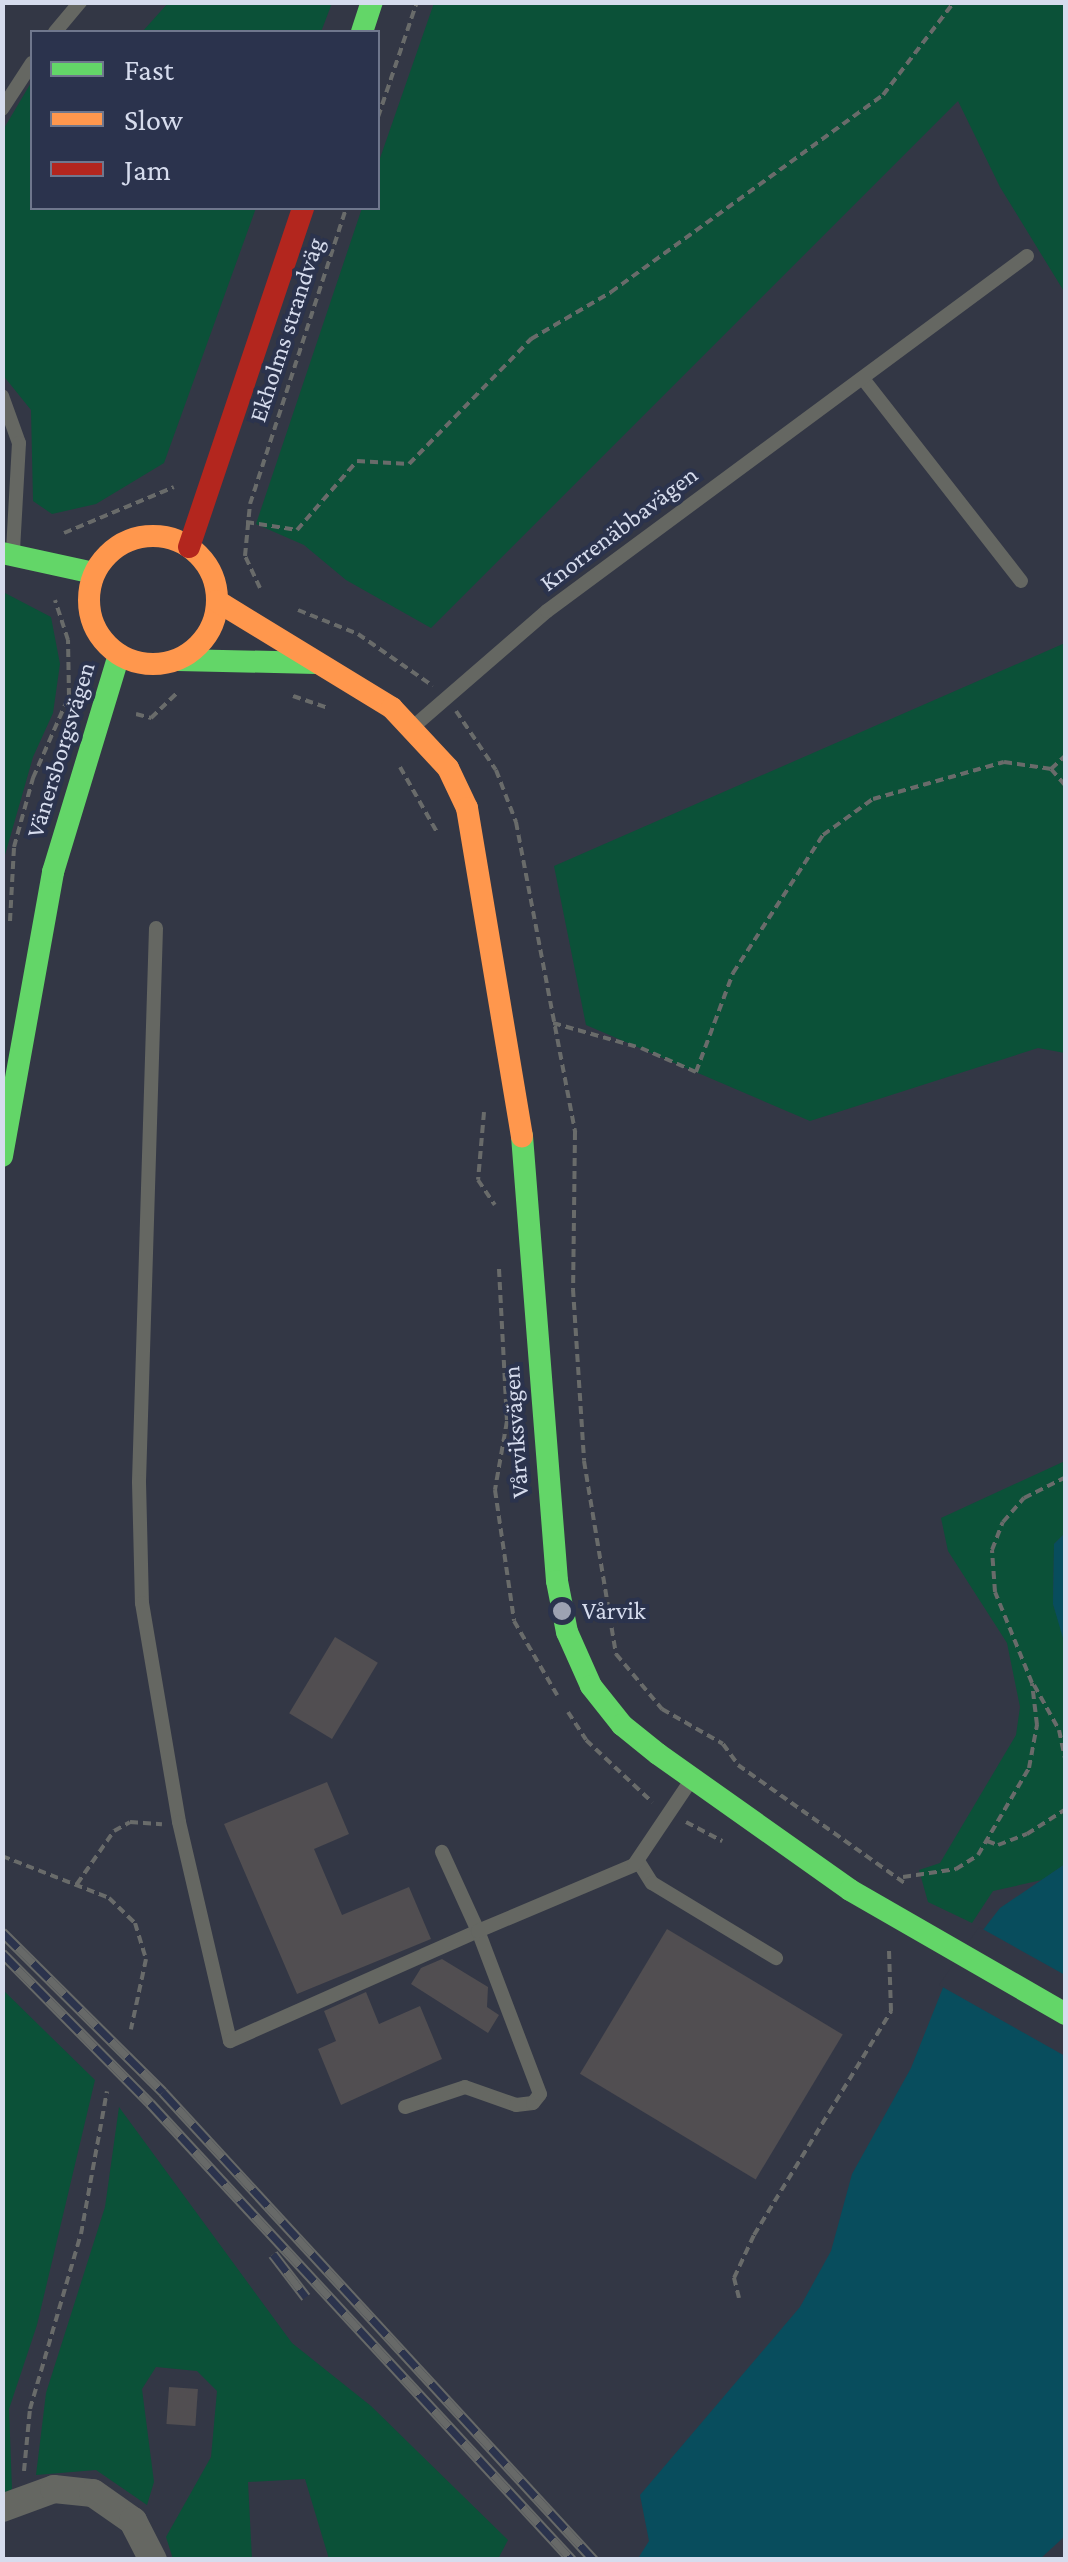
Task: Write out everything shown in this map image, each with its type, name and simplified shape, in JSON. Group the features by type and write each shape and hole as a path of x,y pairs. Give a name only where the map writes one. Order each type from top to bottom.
{"street":[{"path":"363,30 372,2"},
{"path":"189,546 302,210"},
{"path":"8,554 94,573 130,540 166,537 189,546 211,571 218,601 208,633 178,660"},
{"name":"Vänersborgsvägen","path":"94,573 91,618 119,655 148,664 178,660"},
{"name":"Vårviksvägen","path":"218,601 316,663 365,688 412,728 448,768 467,808 485,893 525,1152 546,1482 568,1632 591,1686 622,1725 692,1779 932,1940 1066,2014"},
{"name":"Vänersborgsvägen","path":"2,1156 52,872 119,655"},
{"name":"Vårviksvägen","path":"178,660 316,663"},
{"path":"2,2508 28,2494 93,2493 134,2521 153,2560"}],"lane":[{"path":"57,30 80,2"},
{"path":"2,109 30,66"},
{"name":"Knorrenäbbavägen","path":"412,728 562,600 1028,256"},
{"path":"864,380 1021,581"},
{"path":"2,396 19,443 8,554"},
{"path":"156,928 139,1502 142,1603 179,1822 230,2041 638,1861 692,1779"},
{"path":"405,2107 465,2088 516,2105 540,2094 478,1931 442,1852"},
{"path":"638,1861 652,1883 776,1958"}],"path":[{"path":"380,111 417,2"},
{"path":"268,596 246,556 246,522 296,530 357,460 409,464 532,338 611,292 882,95 954,2"},
{"name":"Ekholms strandväg","path":"246,522 345,210"},
{"path":"288,606 400,658 445,699 496,770 516,822 551,1023 575,1132 573,1289 584,1461 616,1654 662,1709 723,1744 738,1765 903,1877 911,1899"},
{"path":"11,930 8,874 33,778 68,696 151,718 167,699 192,690"},
{"path":"287,694 336,714"},
{"path":"1051,769 1066,755"},
{"path":"551,1023 641,1048 696,1072 733,974 823,834 873,799 935,778 1004,762 1051,769 1066,786"},
{"path":"1066,1476 1024,1498 1002,1522 992,1550 995,1592 1032,1683 1059,1730 1066,1763"},
{"path":"903,1877 956,1869 987,1842 1029,1768 1037,1725 1032,1683"},
{"path":"987,1842 998,1846 1028,1834 1066,1809"},
{"path":"77,1884 114,1831 130,1822 179,1822"},
{"path":"2,1856 77,1884 126,1913 142,1941 144,1990 131,2029"},
{"path":"738,2298 734,2278 754,2235 891,2011 894,1969 885,1937"},
{"path":"28,2494 24,2455 30,2409 81,2234 107,2092"}],"green space":[{"path":"169,2 332,2 322,30 144,30"},
{"path":"434,3 1065,3 1065,293 1000,187 958,101 431,628 346,580 304,545 256,524 361,210 380,210 380,158"},
{"path":"30,84 30,210 255,210 164,463 96,504 52,514 33,501 31,410 2,374 3,130"},
{"path":"3,592 51,617 60,664 53,713 33,757 3,862"},
{"path":"1065,643 1065,1053 1038,1048 810,1121 586,1025 554,866"},
{"path":"1065,1461 1065,1533 1054,1544 1053,1604 1066,1645 1065,1864 1042,1880 993,1891 972,1923 928,1902 919,1870 940,1863 1016,1735 1020,1707 1007,1643 948,1551 941,1518"},
{"path":"2,1989 95,2080 37,2325 9,2409 12,2489 3,2494"},
{"path":"119,2107 292,2343 371,2406 508,2540 498,2559 329,2559 305,2479 248,2482 252,2559 173,2559 166,2537 211,2457 217,2391 197,2371 156,2367 142,2389 154,2482 147,2505 96,2470 36,2475 46,2393 105,2207"}],"water":[{"path":"1065,1533 1065,1645 1053,1604 1054,1544"},
{"path":"1065,1864 1065,2536 1040,2559 637,2560 649,2541 640,2495 800,2307 831,2251 852,2174 911,2068 948,1975 1000,1908"}],"pier":[{"path":"979,1927 1065,1975 1065,2056 939,1985"}],"building":[{"path":"335,1637 378,1663 332,1739 289,1713"},
{"path":"327,1782 349,1834 314,1849 342,1915 409,1887 431,1939 297,1994 224,1824"},
{"path":"667,1929 843,2035 756,2179 580,2074"},
{"path":"442,1959 488,1987 487,2007 499,2015 488,2033 411,1984 421,1968"},
{"path":"366,1992 379,2024 420,2006 442,2059 341,2105 318,2049 336,2041 324,2011"},
{"path":"169,2387 198,2389 195,2426 166,2424"}],"railway":[{"path":"2,1932 163,2092 594,2560"},
{"path":"2,1953 150,2103 572,2560"},
{"path":"273,2254 306,2297"}],"traffic: fast":[{"path":"363,30 372,2"},
{"path":"2,553 94,573"},
{"path":"2,1156 53,872 119,655"},
{"path":"178,660 316,663"},
{"path":"522,1136 557,1581 567,1632 591,1686 622,1725 658,1754 850,1890 1066,2014"}],"traffic: slow":[{"path":"153,536 178,540 199,554 213,575 217,600 213,625 199,646 178,660 153,664 128,660 107,646 93,625 89,600 93,575 107,554 128,540 153,536"},
{"path":"217,601 392,708 448,768 467,808 522,1136"}],"traffic: jam":[{"path":"189,547 302,210"}],"place":[{"name":"Vårvik","path":"562,1611"}]}
